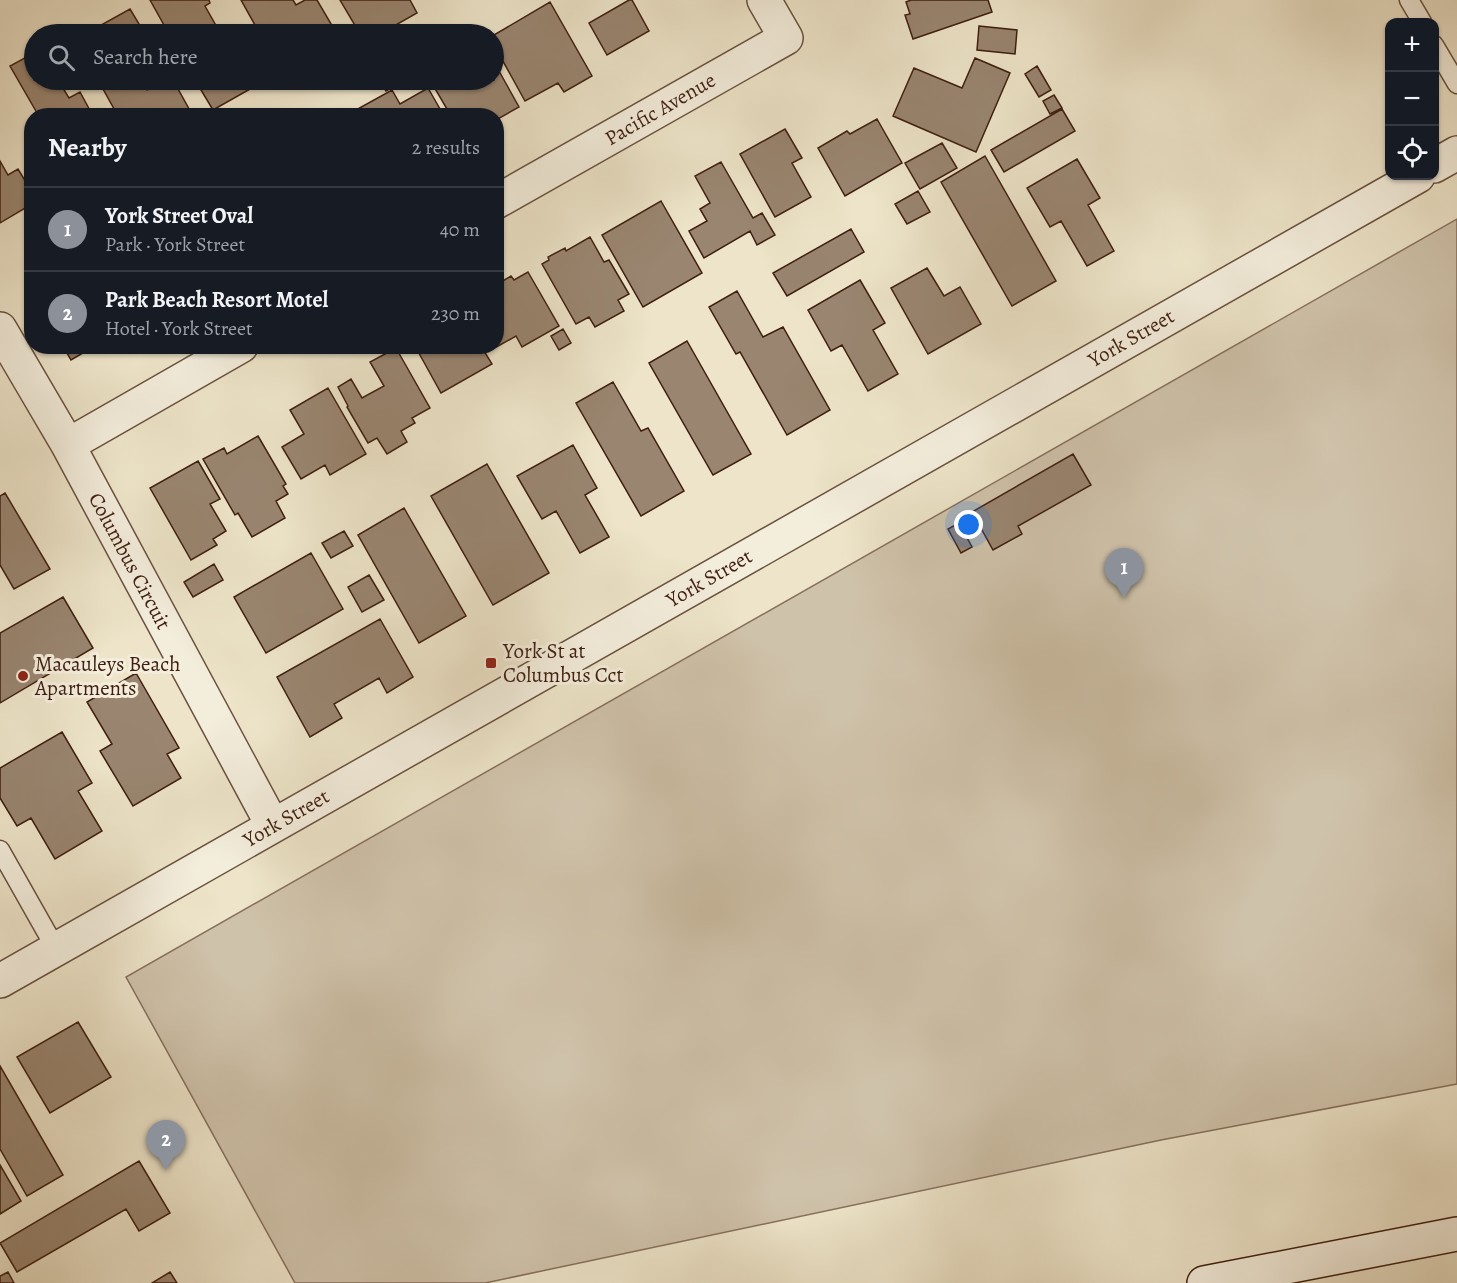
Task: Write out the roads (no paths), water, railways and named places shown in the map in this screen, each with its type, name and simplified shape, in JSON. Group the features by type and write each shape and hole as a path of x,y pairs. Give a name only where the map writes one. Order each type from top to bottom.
{"street":[{"name":"Pacific Avenue","path":"504,197 786,38 764,0"},
{"path":"1439,163 1457,153"},
{"name":"York Street","path":"0,981 1411,180"},
{"name":"Columbus Circuit","path":"0,329 68,445 273,826"},
{"path":"68,445 227,354"},
{"path":"1204,1283 1457,1234"}],"lane":[{"path":"1409,0 1420,18"},
{"path":"1439,53 1457,84"},
{"path":"0,850 56,949"}],"place":[{"name":"York Street Oval","path":"1124,598"},
{"name":"York St at Columbus Cct","path":"491,663"},
{"name":"Macauleys Beach Apartments","path":"23,676"},
{"name":"Park Beach Resort Motel","path":"166,1170"}]}
